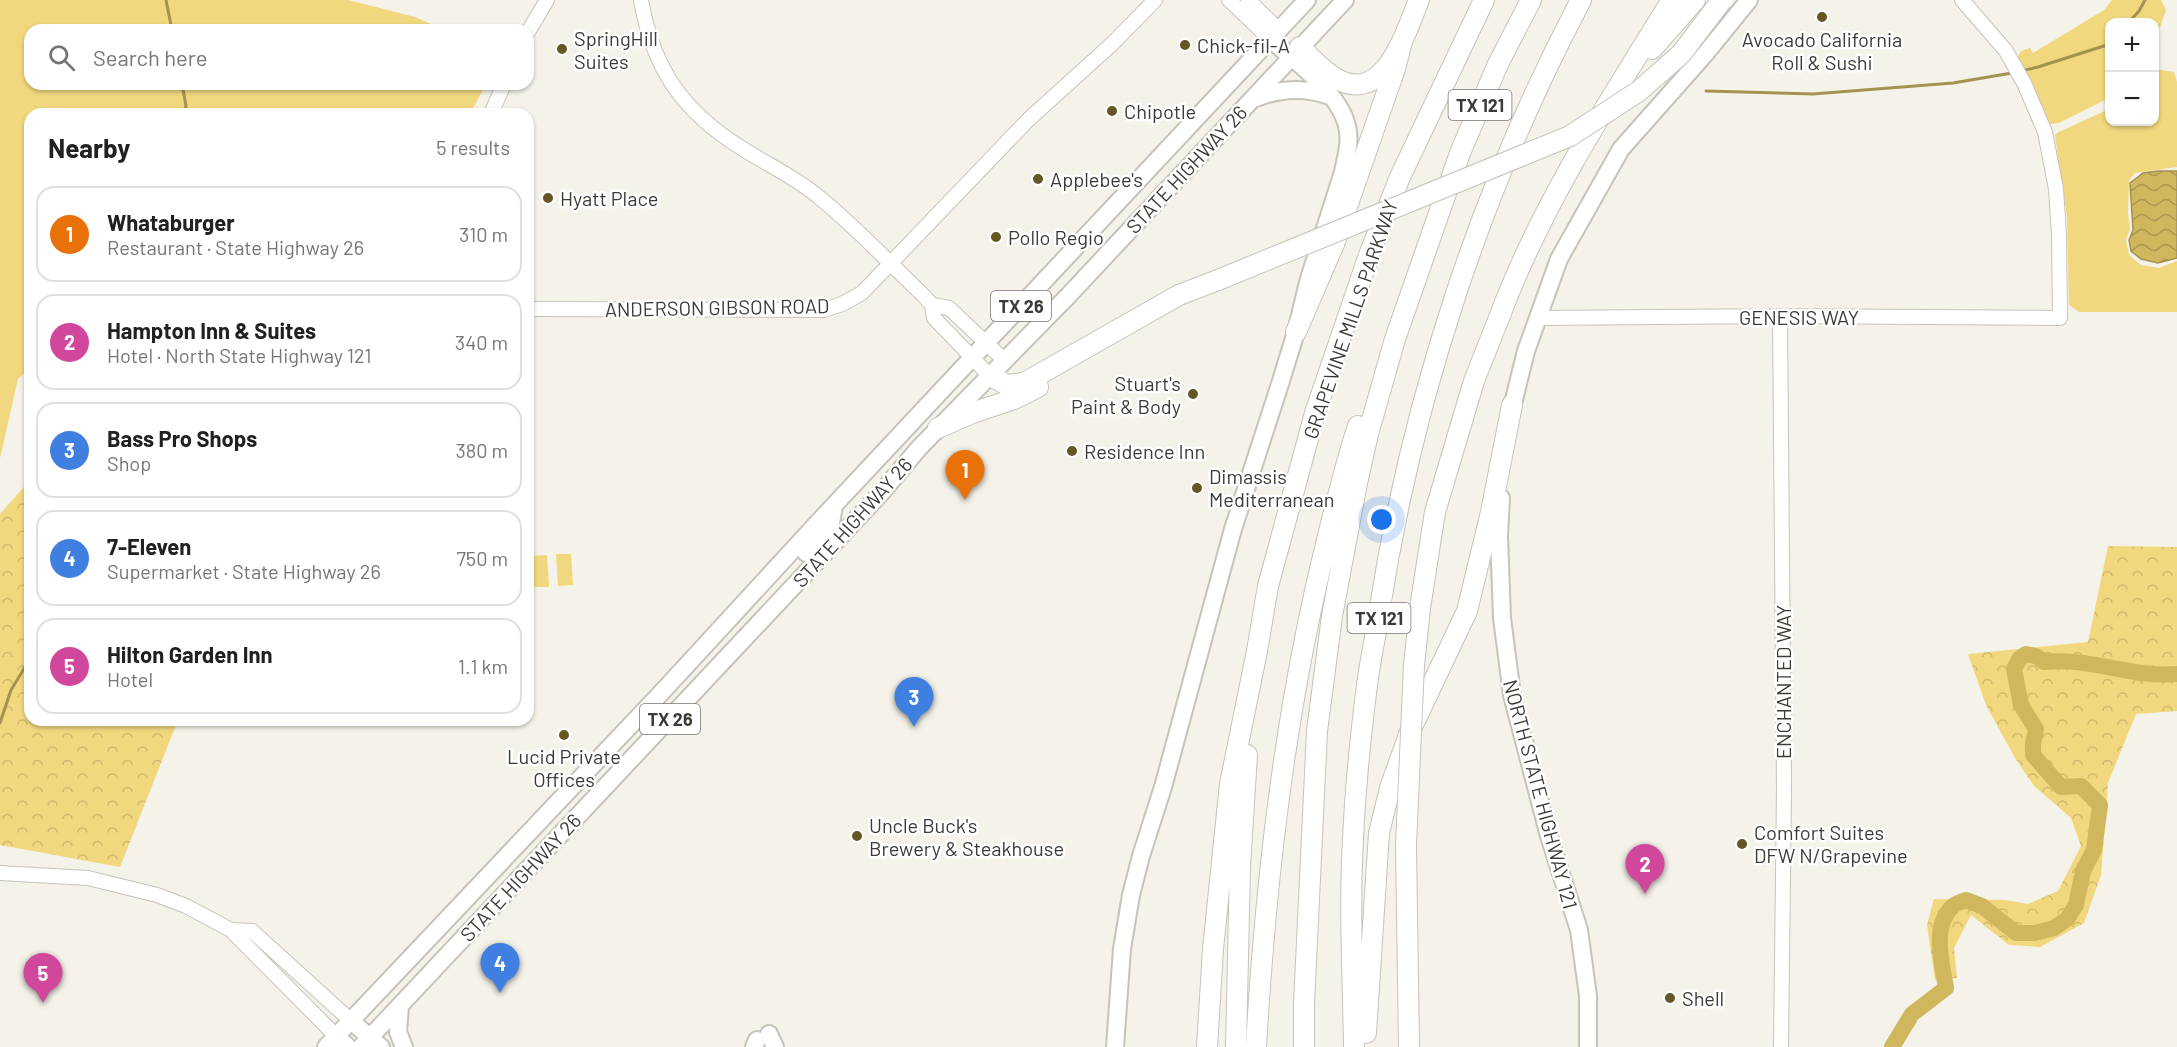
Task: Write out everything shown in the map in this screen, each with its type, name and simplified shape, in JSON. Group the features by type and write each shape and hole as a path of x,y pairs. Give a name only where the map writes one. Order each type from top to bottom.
{"highway":[{"path":"1296,332 1338,233 1395,69 1401,45 1419,0"},
{"name":"GRAPEVINE MILLS PARKWAY","path":"1257,651 1268,586 1315,413 1365,266 1400,177 1484,0"},
{"name":"TX 121","path":"1304,1047 1317,731 1332,616 1357,483 1368,434 1395,339 1460,153 1498,64 1530,0"},
{"name":"TX 121","path":"1354,1047 1353,843 1355,809 1366,693 1398,505 1420,414 1456,293 1489,202 1531,101 1581,0"},
{"path":"1409,1047 1406,845 1414,665 1420,608 1435,512 1474,381 1515,276 1552,200 1672,0"},
{"path":"1617,89 1695,0"},
{"path":"989,375 1006,385 1024,383 1179,295 1570,136 1639,91 1681,54 1722,0"},
{"path":"1296,52 1332,76 1354,84 1371,81 1384,72 1401,45"},
{"path":"1256,1047 1262,944 1272,842 1290,715 1314,592 1348,457 1372,383 1395,339"},
{"path":"938,428 1027,394 1098,343"},
{"path":"1362,1047 1365,1040 1379,833 1389,788 1411,729 1467,611 1484,544 1512,405"},
{"path":"1207,1047 1213,949 1230,784 1257,651"},
{"path":"1236,1047 1245,766 1257,651"}],"main road":[{"name":"STATE HIGHWAY 26","path":"337,1043 350,1020 548,814 1306,0"},
{"name":"STATE HIGHWAY 26","path":"371,1044 400,1007 860,515 938,428 1003,359 1068,296 1345,0"},
{"name":"NORTH STATE HIGHWAY 121","path":"1588,1046 1588,996 1579,930 1549,836 1512,695 1502,618 1498,536 1512,405 1526,351 1559,259 1621,149 1706,53 1749,0"},
{"path":"1115,1047 1124,938 1131,895 1141,856 1163,787 1233,529 1296,332 1308,282 1347,155 1348,126 1334,98 1296,52 1274,34"},
{"path":"1252,99 1271,92 1294,90 1318,92 1334,98"},
{"path":"860,515 853,501 887,461 901,434"},
{"path":"740,641 754,607 830,528 834,506"},
{"path":"548,814 565,830"},
{"path":"400,1007 398,1032 404,1047"},
{"path":"1103,1047 1117,1009"},
{"path":"350,1020 371,1044"}],"street":[{"path":"533,24 547,0"},
{"path":"641,0 650,40 666,77 705,121 741,148 820,198 932,305 949,308 1003,359"},
{"name":"ANDERSON GIBSON ROAD","path":"534,309 824,310 842,304 862,293 1029,119 1109,46 1155,0"},
{"path":"1229,0 1274,34"},
{"path":"1248,0 1274,34"},
{"name":"GENESIS WAY","path":"1538,318 1780,316 2060,318 2056,189 2045,132 2024,83 1997,39 1962,0"},
{"path":"494,108 501,90"},
{"path":"932,305 934,318 989,375"},
{"name":"ENCHANTED WAY","path":"1780,316 1784,778 1781,1047"},
{"path":"0,873 88,878 157,895 186,906 231,930 337,1043"},
{"path":"231,930 252,931 350,1020"}],"green space":[{"path":"0,0 348,0 415,17 431,24 24,24 24,90 483,90 473,108 24,108 24,374 18,379 0,458"},
{"path":"2112,0 2161,0 2166,10 2159,30 2159,18 2105,18 2105,100 2059,123 2051,124 2047,122 2036,91 2018,59 2019,54 2030,48 2033,53 2104,10"},
{"path":"2159,70 2174,72 2177,82 2177,167 2135,173 2129,180 2130,229 2126,240 2129,255 2141,265 2159,268 2177,261 2177,312 2079,312 2069,305 2067,217 2055,135 2105,111 2105,126 2159,126"},
{"path":"24,487 24,726 176,726 120,867 0,845 0,514"},
{"path":"2108,546 2177,547 2177,711 2136,714 2108,783 2101,875 2084,923 2040,947 2009,945 1971,915 1954,948 1957,978 1935,980 1927,925 1934,899 2005,900 2028,904 2058,891 2081,846 2071,818 2034,786 2015,758 1986,705 1968,654 2088,642"},
{"path":"556,554 571,554 573,585 558,586"},
{"path":"547,555 549,587 534,587 534,556"}],"water":[{"path":"2177,171 2177,258 2158,263 2141,259 2131,251 2129,240 2133,230 2130,183 2143,173"}],"waterway":[{"path":"166,0 171,24"},
{"path":"2133,18 2145,0"},
{"path":"2021,71 2105,46"},
{"path":"1706,91 1813,94 1953,83 2012,73"},
{"path":"183,90 185,108"},
{"path":"1892,1047 1912,1014 1946,988 1940,934 1946,914 1954,905 1966,900 1982,906 2016,933 2035,933 2054,928 2067,919 2076,905 2083,871 2094,850 2100,805 2081,786 2061,787 2033,755 2036,729 2021,705 2014,669 2020,658 2026,654 2036,656 2044,662 2077,662 2144,673 2177,674"},
{"path":"0,723 11,690 24,669"}],"place":[{"name":"Avocado California Roll & Sushi","path":"1822,17"},
{"name":"Chick-fil-A","path":"1185,45"},
{"name":"SpringHill Suites","path":"562,49"},
{"name":"Chipotle","path":"1112,111"},
{"name":"Applebee's","path":"1038,179"},
{"name":"Hyatt Place","path":"548,198"},
{"name":"Pollo Regio","path":"996,237"},
{"name":"Stuart's Paint & Body","path":"1193,394"},
{"name":"Residence Inn","path":"1072,451"},
{"name":"Dimassis Mediterranean","path":"1197,488"},
{"name":"Whataburger","path":"965,500"},
{"name":"Bass Pro Shops","path":"914,727"},
{"name":"Lucid Private Offices","path":"564,735"},
{"name":"Uncle Buck's Brewery & Steakhouse","path":"857,836"},
{"name":"Comfort Suites DFW N/Grapevine","path":"1742,844"},
{"name":"Hampton Inn & Suites","path":"1645,894"},
{"name":"7-Eleven","path":"500,993"},
{"name":"Shell","path":"1670,998"},
{"name":"Hilton Garden Inn","path":"43,1003"}]}
